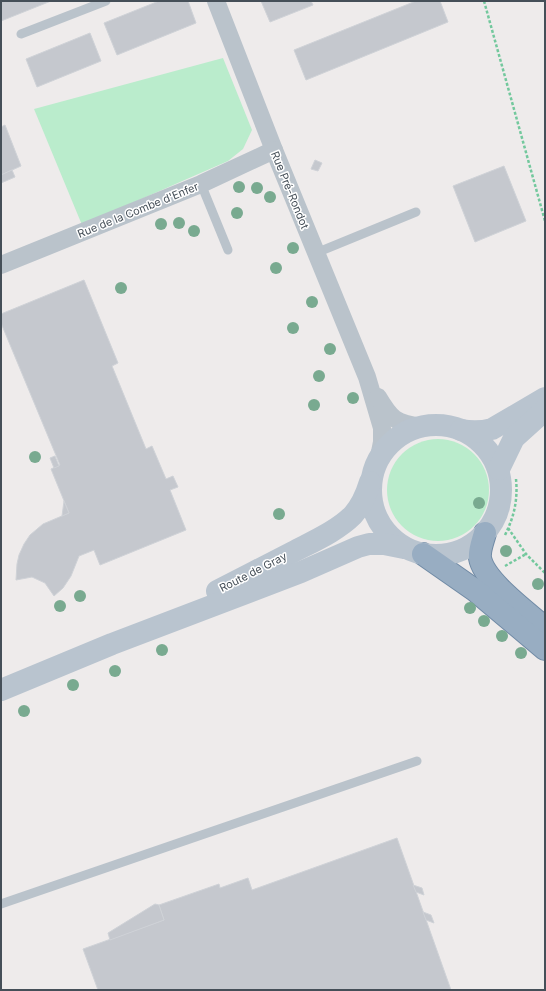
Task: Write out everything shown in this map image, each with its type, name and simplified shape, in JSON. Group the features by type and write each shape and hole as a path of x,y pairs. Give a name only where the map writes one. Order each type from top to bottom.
{"highway":[{"path":"485,533 480,552 482,564 485,570 508,596 545,628"},
{"path":"414,551 476,592 545,649"}],"main road":[{"path":"461,430 472,432 492,429 545,398"},
{"path":"499,469 514,438 545,410"},
{"path":"432,424 453,426 461,430 473,435 489,450 499,469 502,488 500,508 492,526 479,540 462,551 443,555 414,551 389,536 377,520 371,499 371,477 379,457 392,440 411,429 432,424"},
{"name":"Route de Gray","path":"112,644 313,542 339,526 361,506 367,493 371,477"},
{"name":"Route de Gray","path":"1,690 112,644 301,572 358,547 369,544 384,544 414,551"}],"street":[{"name":"Rue Pré-Rondot","path":"216,1 274,150 367,377 382,428 382,442 379,457"},
{"name":"Rue de la Combe d'Enfer","path":"1,266 201,184 274,150"},
{"name":"Rue Pré-Rondot","path":"367,377 392,418 407,424 422,427"}],"lane":[{"path":"21,34 106,1"},
{"path":"201,184 228,250"},
{"path":"316,253 416,212"},
{"path":"1,904 417,761"}],"path":[{"path":"484,1 545,221"},
{"path":"508,528 526,554 545,573"},
{"path":"499,566 506,566 526,554"}],"green space":[{"path":"223,58 252,130 243,149 228,161 82,225 34,109"},
{"path":"438,439 458,443 466,447 474,454 481,462 485,470 489,490 485,510 481,518 474,526 466,533 458,537 438,541 418,537 410,533 402,526 395,518 391,510 387,490 391,470 395,462 402,454 410,447 418,443"}],"building":[{"path":"1,1 51,1 1,21"},
{"path":"159,1 188,1 196,23 117,55 104,23"},
{"path":"261,1 311,1 313,5 270,22"},
{"path":"416,1 440,1 448,22 306,80 294,50"},
{"path":"90,33 101,61 37,87 26,59"},
{"path":"5,125 21,166 1,175 1,127"},
{"path":"315,160 322,163 318,171 311,169"},
{"path":"504,166 526,221 475,242 453,186"},
{"path":"12,170 15,177 1,183 1,175"},
{"path":"84,280 118,363 112,366 146,449 152,446 166,479 173,476 178,487 170,490 186,530 100,565 94,550 79,556 71,576 63,588 54,596 45,583 32,577 16,580 19,555 30,535 43,524 69,513 51,469 60,465 1,323 1,314"},
{"path":"55,456 59,466 54,468 50,458"},
{"path":"64,501 69,513 62,516"},
{"path":"397,838 451,990 98,990 83,949 164,920 159,905 219,884 220,888 248,878 252,890"},
{"path":"413,885 422,888 424,895 416,892"},
{"path":"155,904 159,905 164,920 110,940 108,933"},
{"path":"423,912 431,915 434,923 426,920"}]}
